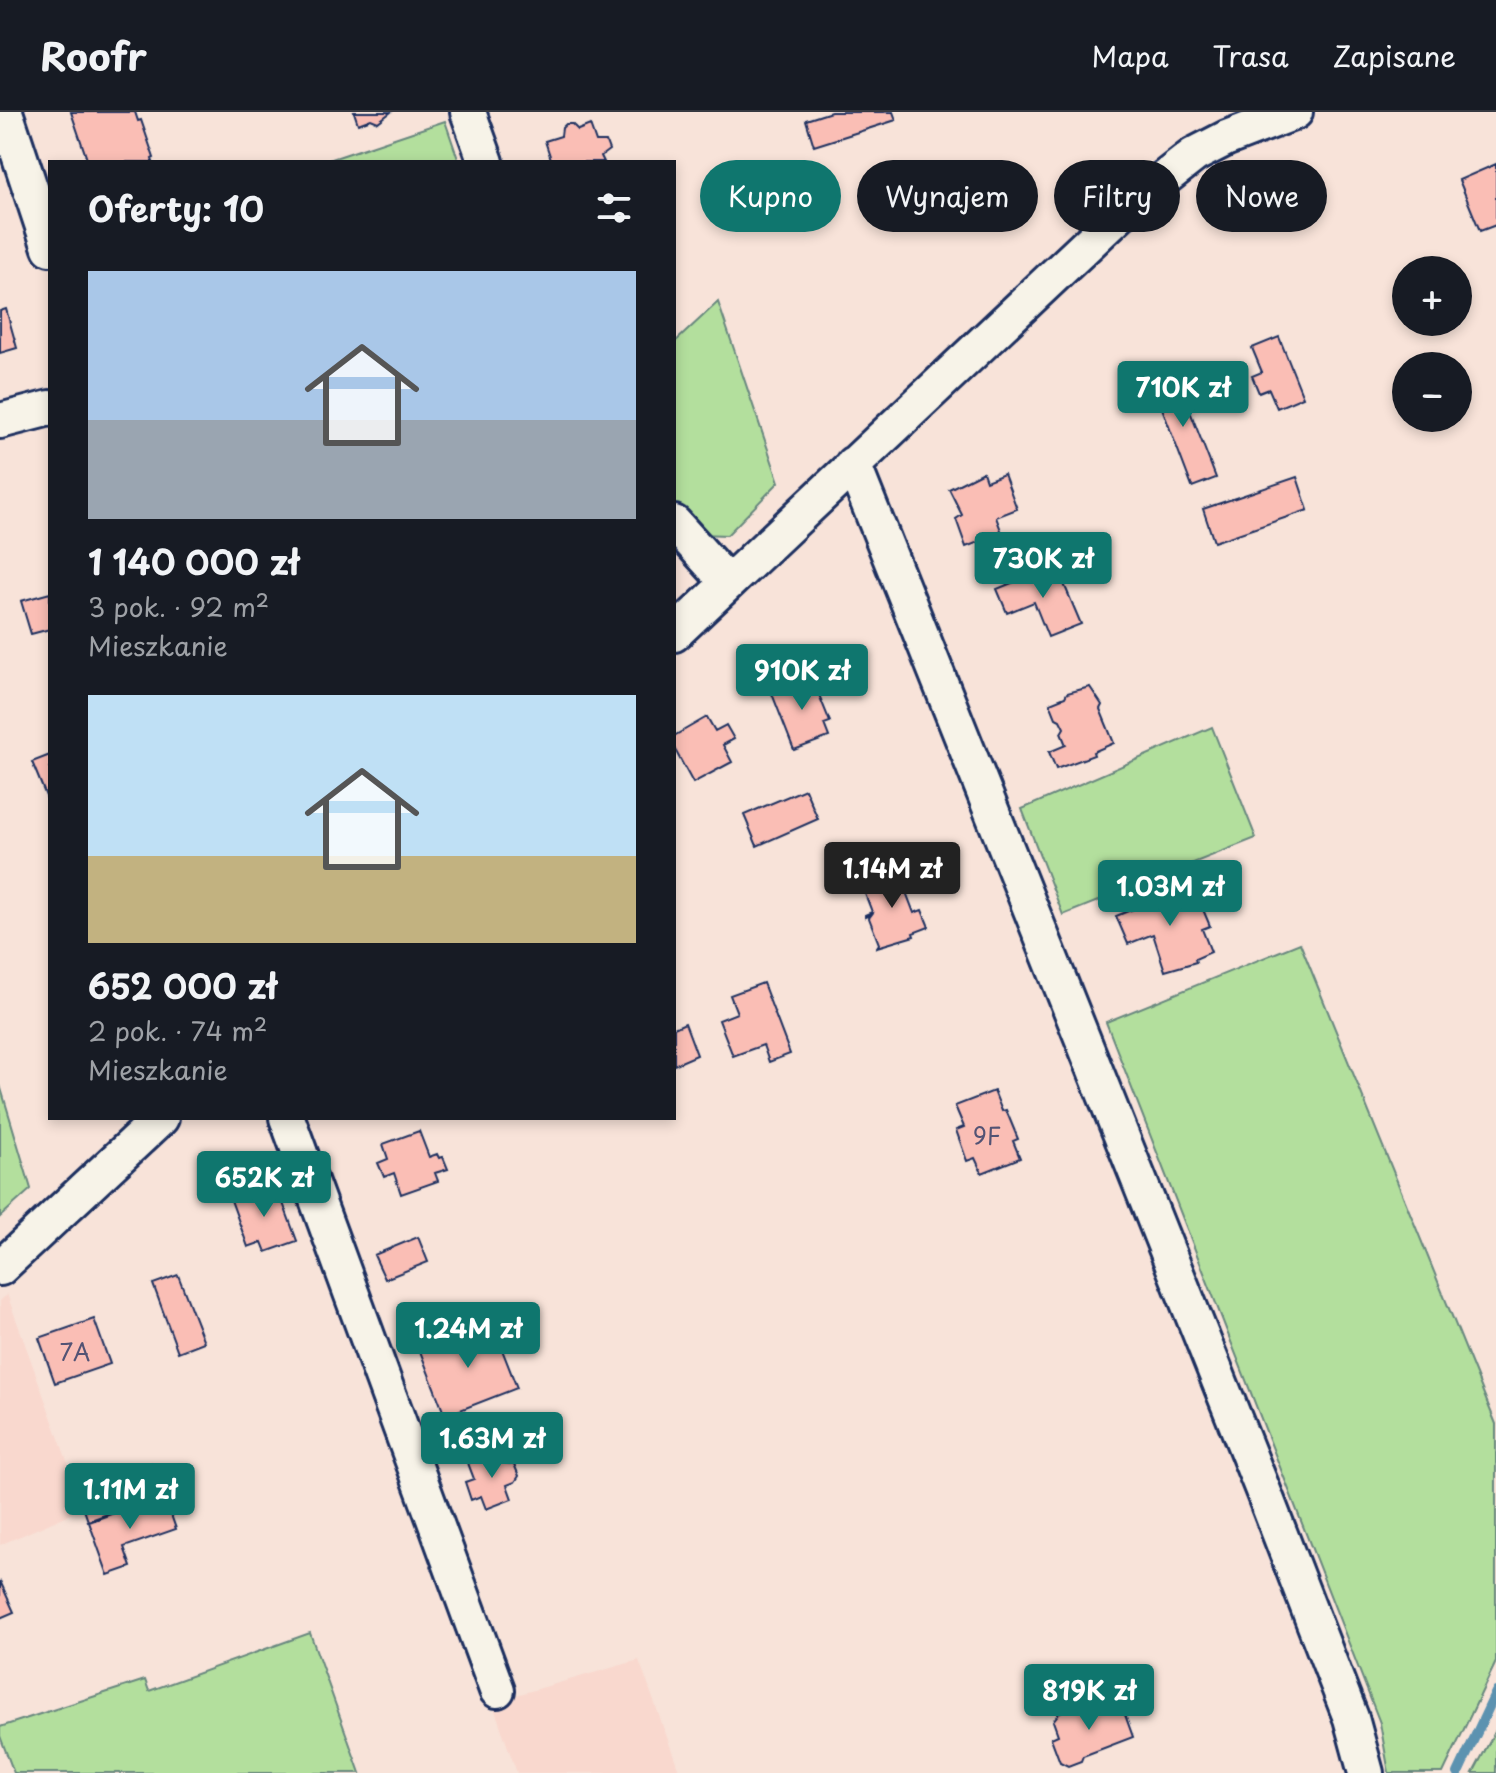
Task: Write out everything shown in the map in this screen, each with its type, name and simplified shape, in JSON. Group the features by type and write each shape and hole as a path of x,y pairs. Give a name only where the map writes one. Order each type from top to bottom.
{"street":[{"path":"5,112 48,242"},
{"path":"468,112 485,160"},
{"path":"676,632 1159,180 1194,155 1227,138 1295,112"},
{"path":"0,421 48,409"},
{"path":"853,464 1264,1493 1351,1718 1366,1773"},
{"path":"676,525 728,583"},
{"path":"0,1268 159,1120"},
{"path":"288,1120 497,1690"}],"shaded area":[{"path":"7,1294 84,1508 0,1545 0,1301"},
{"path":"639,1660 680,1773 517,1773 492,1702"}],"green space":[{"path":"445,121 458,160 329,160"},
{"path":"718,302 779,482 727,535 700,534 676,507 676,341"},
{"path":"1212,727 1256,838 1063,915 1022,809"},
{"path":"1300,943 1496,1424 1496,1662 1443,1773 1389,1773 1380,1723 1106,1022"},
{"path":"0,1085 31,1189 0,1217"},
{"path":"310,1633 360,1773 14,1773 0,1736 0,1727 145,1680 149,1691"},
{"path":"1496,1730 1496,1773 1473,1773"}],"building":[{"path":"71,112 135,112 138,121 141,120 152,160 87,160"},
{"path":"354,112 391,112 378,122 371,119 358,124"},
{"path":"831,112 893,112 896,120 814,146 806,120"},
{"path":"572,124 578,130 590,125 596,142 606,142 609,150 601,156 603,160 551,160 545,141 561,136 562,128"},
{"path":"1496,164 1496,225 1480,231 1459,180"},
{"path":"6,309 17,348 0,353 0,311"},
{"path":"1279,337 1303,397 1277,408 1269,389 1259,393 1252,376 1262,372 1252,348"},
{"path":"1174,370 1216,478 1192,487 1151,379"},
{"path":"983,472 986,481 1004,474 1017,509 996,517 1002,533 966,547 956,519 962,515 949,489"},
{"path":"1297,477 1308,510 1214,542 1203,509"},
{"path":"1056,565 1081,624 1048,637 1034,602 1007,613 997,589"},
{"path":"48,594 48,630 31,634 21,601"},
{"path":"811,675 830,722 824,724 829,737 794,750 771,691"},
{"path":"1090,687 1102,705 1100,709 1114,743 1093,752 1094,755 1056,769 1049,752 1066,745 1061,733 1064,728 1050,703 1065,697 1067,693"},
{"path":"707,717 715,731 726,725 734,739 723,745 732,762 693,783 676,752 676,735"},
{"path":"48,756 48,801 32,762"},
{"path":"805,789 818,819 757,846 744,815"},
{"path":"898,871 914,913 922,910 929,927 913,933 914,936 877,947 879,944 869,918 872,914 865,917 872,912 862,886"},
{"path":"1190,886 1210,926 1202,929 1211,952 1195,959 1196,962 1165,971 1153,934 1128,944 1116,916"},
{"path":"763,983 790,1054 769,1062 763,1045 733,1056 719,1020 737,1013 730,995"},
{"path":"685,1023 697,1055 676,1064 676,1027"},
{"path":"994,1091 1018,1139 1013,1141 1020,1158 982,1173 975,1158 967,1161 956,1130 964,1127 955,1106"},
{"path":"419,1131 429,1157 437,1154 439,1158 443,1157 448,1169 435,1173 438,1181 401,1194 394,1173 384,1177 378,1163 388,1159 383,1144"},
{"path":"276,1184 297,1241 266,1252 262,1242 248,1247 231,1200"},
{"path":"418,1237 428,1262 385,1279 374,1255"},
{"path":"178,1275 204,1342 178,1352 153,1284"},
{"path":"94,1319 110,1364 55,1383 39,1338"},
{"path":"492,1324 517,1388 445,1416 420,1351"},
{"path":"500,1451 505,1463 514,1464 519,1476 507,1485 512,1499 486,1509 481,1496 471,1500 465,1482 474,1479 468,1463"},
{"path":"151,1463 163,1494 88,1521 77,1489"},
{"path":"164,1495 176,1529 124,1547 131,1567 108,1575 89,1522"},
{"path":"0,1581 14,1612 0,1618"},
{"path":"1120,1701 1133,1737 1083,1756 1081,1761 1068,1766 1060,1762 1051,1738 1058,1735 1053,1721 1060,1712 1068,1708 1081,1711 1091,1707 1092,1711"}],"waterway":[{"path":"1458,1773 1496,1692"}]}
